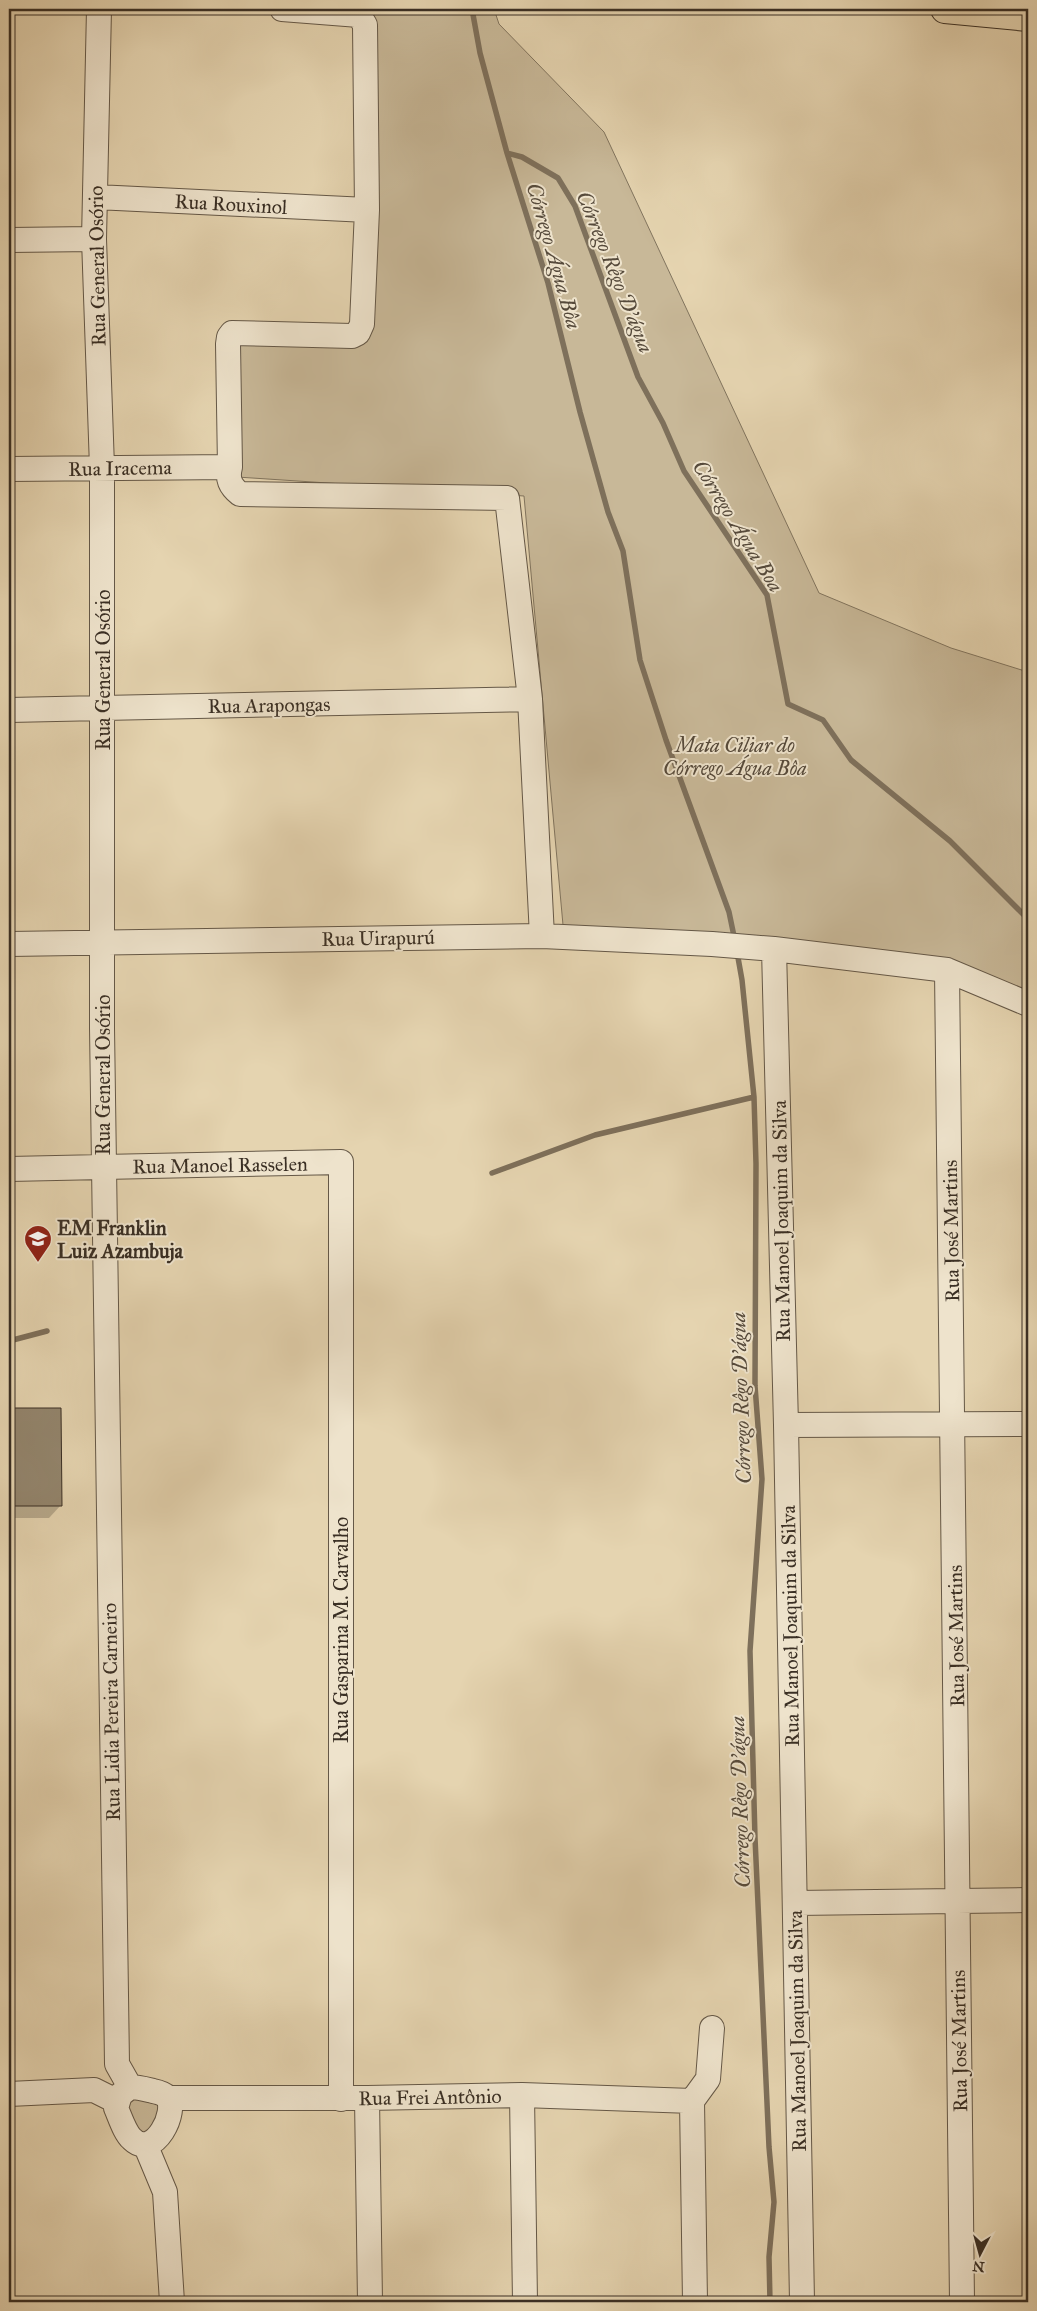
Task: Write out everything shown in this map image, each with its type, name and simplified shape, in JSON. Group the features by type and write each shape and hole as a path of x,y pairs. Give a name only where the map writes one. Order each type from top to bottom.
{"highway":[{"path":"945,9 1028,17"}],"street":[{"name":"Rua General Osório","path":"99,9 94,239 102,467 106,1332"},
{"path":"282,9 359,15 364,20 367,210 362,324 358,333 352,336 232,333 229,337 230,467 228,477 232,488 240,494 507,498 530,702 542,936"},
{"name":"Rua Rouxinol","path":"96,197 367,210"},
{"path":"9,240 94,239"},
{"name":"Rua Iracema","path":"9,469 230,467"},
{"name":"Rua Arapongas","path":"9,710 530,702"},
{"name":"Rua Uirapurú","path":"9,944 542,936 715,944 774,949 947,970 1028,1004"},
{"name":"Rua Manoel Joaquim da Silva","path":"774,949 786,1425 802,2302"},
{"name":"Rua José Martins","path":"947,970 954,1424 962,2302"},
{"name":"Rua Manoel Rasselen","path":"9,1169 341,1162"},
{"name":"Rua Gasparina M. Carvalho","path":"341,1162 341,2099"},
{"name":"Rua Lidia Pereira Carneiro","path":"106,1332 117,2064 123,2094"},
{"path":"786,1425 1028,1424"},
{"path":"795,1903 1028,1900"},
{"path":"695,2302 692,2101 708,2079 712,2028"},
{"path":"9,2094 94,2090 123,2094 151,2090 168,2098 170,2109 161,2135 157,2139 145,2144 131,2139 116,2108 123,2094"},
{"path":"522,2095 525,2302"},
{"name":"Rua Frei Antônio","path":"168,2098 341,2099 522,2095 692,2101"},
{"path":"367,2098 370,2302"},
{"path":"145,2144 165,2192 172,2302"}],"green space":[{"name":"Mata Ciliar do Córrego Água Bôa","path":"326,9 494,9 499,24 604,132 819,593 951,648 1028,672 1028,993 563,925 524,496 237,477 240,335 361,332 365,11"},
{"path":"129,2098 160,2099 158,2131 140,2133 127,2106"}],"building":[{"path":"9,1408 61,1408 62,1506 9,1506"}],"waterway":[{"name":"Córrego Água Bôa","path":"472,9 480,53 507,153 548,283 580,412 608,512 623,551 640,660 666,740 729,912 735,941"},
{"name":"Córrego Água Boa","path":"507,153 522,157 558,178 575,206 638,377 663,423 684,471 767,595 788,704 823,720 851,760 950,841 1028,919"},
{"name":"Córrego Rêgo D'água","path":"737,952 742,980 754,1097 756,1164 755,1386 762,1479 750,1651 755,1838 769,2147 774,2202 769,2257 770,2302"},
{"path":"492,1173 595,1135 754,1097"},
{"path":"9,1341 47,1331"}],"place":[{"name":"EM Franklin Luiz Azambuja","path":"38,1263"}]}
